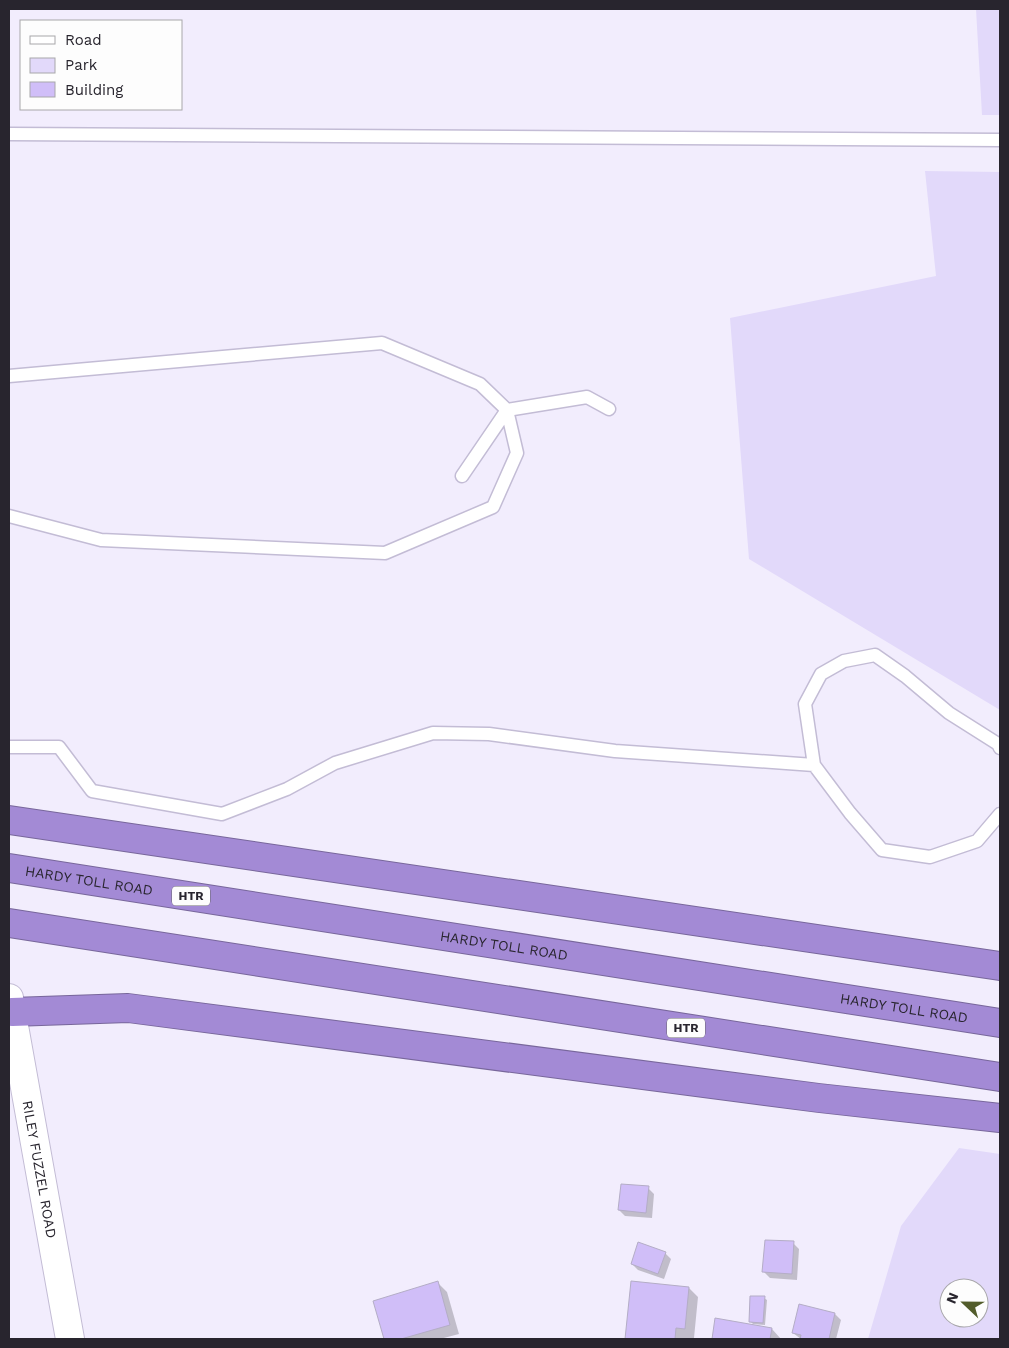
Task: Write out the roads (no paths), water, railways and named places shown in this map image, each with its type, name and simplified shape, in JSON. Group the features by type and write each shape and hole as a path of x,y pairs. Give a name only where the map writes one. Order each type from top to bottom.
{"highway":[{"path":"9,820 1000,966"},
{"name":"HARDY TOLL ROAD","path":"9,868 1000,1023"},
{"name":"HTR","path":"9,923 1000,1077"},
{"path":"10,1005 128,1008 819,1098 1000,1118"}],"main road":[{"name":"RILEY FUZZEL ROAD","path":"10,1005 70,1339"}],"lane":[{"path":"9,134 1000,140"},
{"path":"9,376 382,343 480,384 506,410 517,453 493,507 385,553 101,540 9,516"},
{"path":"462,476 506,410 587,397 610,409"},
{"path":"1000,748 998,744 950,713 905,676 875,655 844,661 821,674 805,704 814,765 850,813 882,850 930,857 977,841 1000,814"},
{"path":"9,748 59,747 92,792 222,814 288,789 335,763 434,733 489,734 615,751 814,765"}]}
